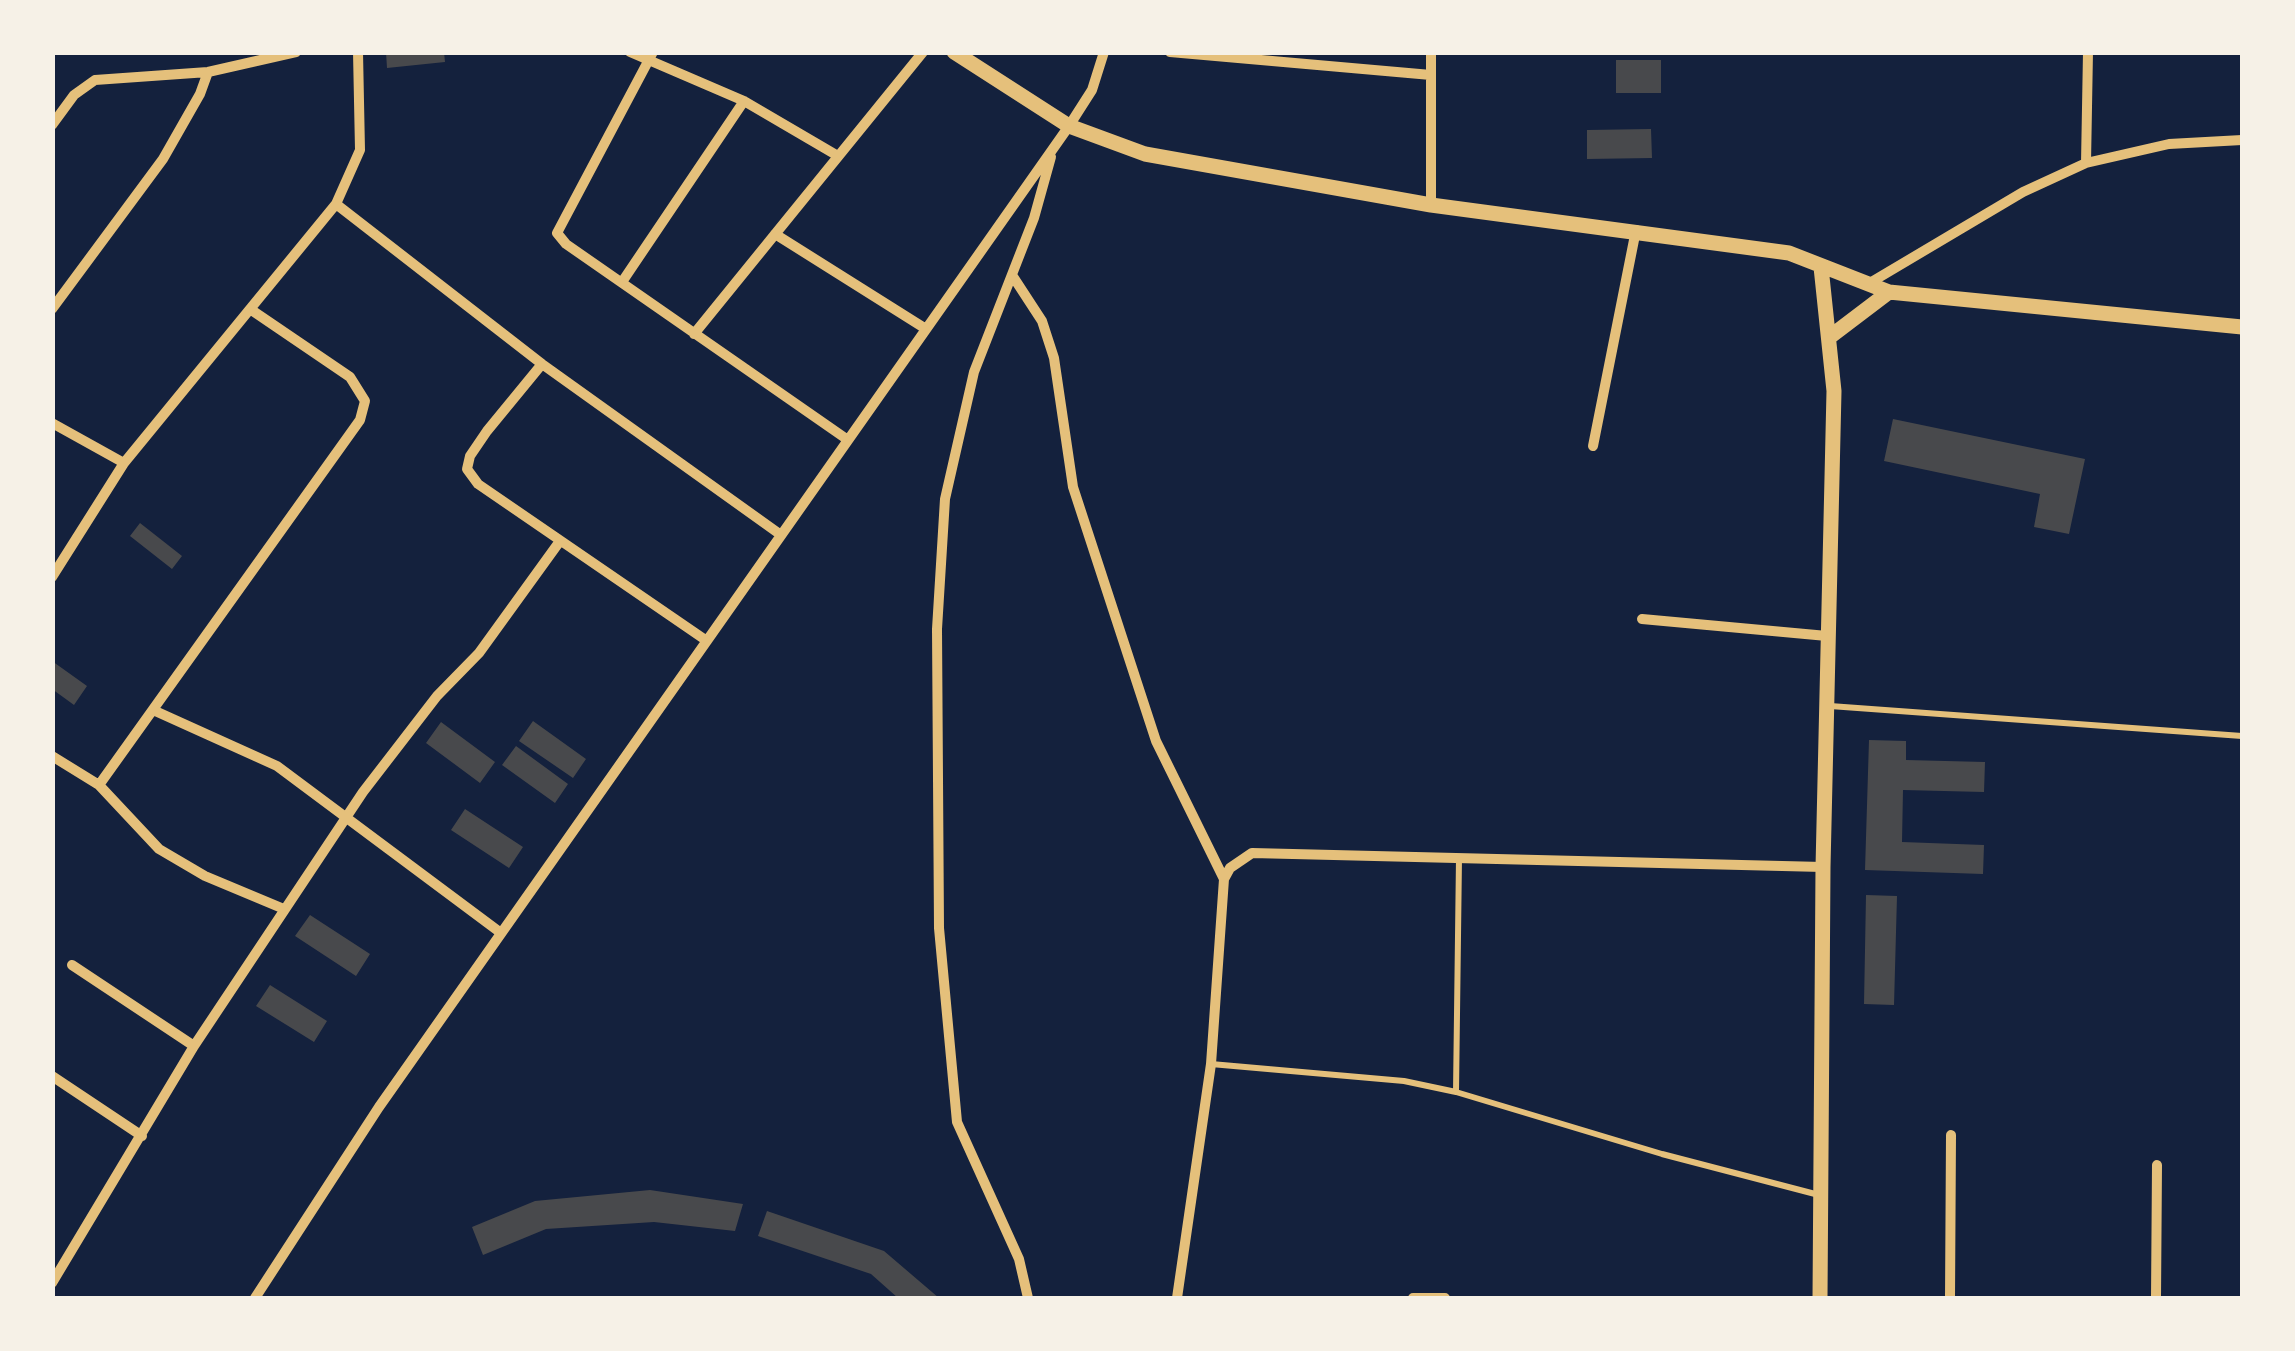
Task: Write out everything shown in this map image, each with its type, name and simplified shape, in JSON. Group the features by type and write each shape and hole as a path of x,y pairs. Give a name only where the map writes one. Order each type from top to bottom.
{"street":[{"path":"52,125 74,95 95,80 208,72 296,52"},
{"path":"52,577 124,464 336,204 360,150 358,52"},
{"path":"630,52 652,56 744,101 838,156"},
{"path":"694,334 923,52"},
{"path":"954,52 1069,126 1145,154 1430,204 1789,252 1889,292 2242,327"},
{"path":"1170,52 1431,75"},
{"path":"1430,204 1431,52"},
{"path":"2086,163 2088,52"},
{"path":"256,1298 379,1107 1069,126 1092,90 1105,53"},
{"path":"652,56 557,232 694,334 848,440"},
{"path":"52,308 163,158 200,94 208,72"},
{"path":"622,282 744,101"},
{"path":"1866,285 2024,192 2086,163 2168,144 2242,140"},
{"path":"1028,1298 1019,1259 957,1122 939,928 937,629 945,499 974,372 1012,275 1054,146"},
{"path":"336,204 542,364 782,535"},
{"path":"1594,446 1636,229"},
{"path":"775,234 926,330"},
{"path":"1820,267 1831,336 1834,391 1823,867 1820,1298"},
{"path":"1012,275 1042,321 1054,358 1073,487 1156,741 1224,879"},
{"path":"1831,336 1889,292"},
{"path":"99,785 360,420 365,402 350,377 250,309"},
{"path":"542,364 487,431 467,470 478,484 707,641"},
{"path":"52,423 124,464"},
{"path":"52,1283 194,1046 284,909 384,765 437,696 478,653 560,541"},
{"path":"1642,618 1827,636"},
{"path":"153,710 277,766 501,933"},
{"path":"52,756 99,785 159,849 205,876 284,909"},
{"path":"1177,1298 1212,1064 1224,879 1230,868 1252,853 1823,867"},
{"path":"72,965 194,1046"},
{"path":"52,1076 142,1136"},
{"path":"1950,1298 1951,1135"},
{"path":"2156,1298 2157,1165"},
{"path":"1412,1298 1445,1298"}],"lane":[{"path":"1826,706 2242,736"},
{"path":"1456,1092 1459,856"},
{"path":"1212,1064 1404,1081 1456,1092 1662,1154 1820,1195"}],"building":[{"path":"386,52 444,52 445,62 387,68"},
{"path":"1616,60 1661,60 1661,93 1616,93"},
{"path":"1651,129 1652,158 1587,159 1587,130"},
{"path":"1893,419 2085,459 2069,534 2034,527 2040,494 1884,461"},
{"path":"140,523 182,556 172,569 130,536"},
{"path":"52,661 87,686 74,705 52,689"},
{"path":"533,721 586,759 573,778 519,741"},
{"path":"441,722 495,762 480,783 426,743"},
{"path":"1869,740 1906,741 1906,760 1985,762 1984,792 1903,790 1902,842 1984,845 1983,874 1865,870"},
{"path":"516,746 568,784 555,803 502,765"},
{"path":"465,809 523,847 509,868 451,830"},
{"path":"1866,895 1897,896 1894,1005 1864,1004"},
{"path":"310,915 370,954 356,976 295,936"},
{"path":"270,985 327,1021 314,1042 256,1006"},
{"path":"650,1190 743,1204 735,1231 654,1222 546,1229 483,1255 472,1227 535,1201"},
{"path":"767,1211 884,1251 939,1298 898,1298 871,1274 758,1236"}]}
